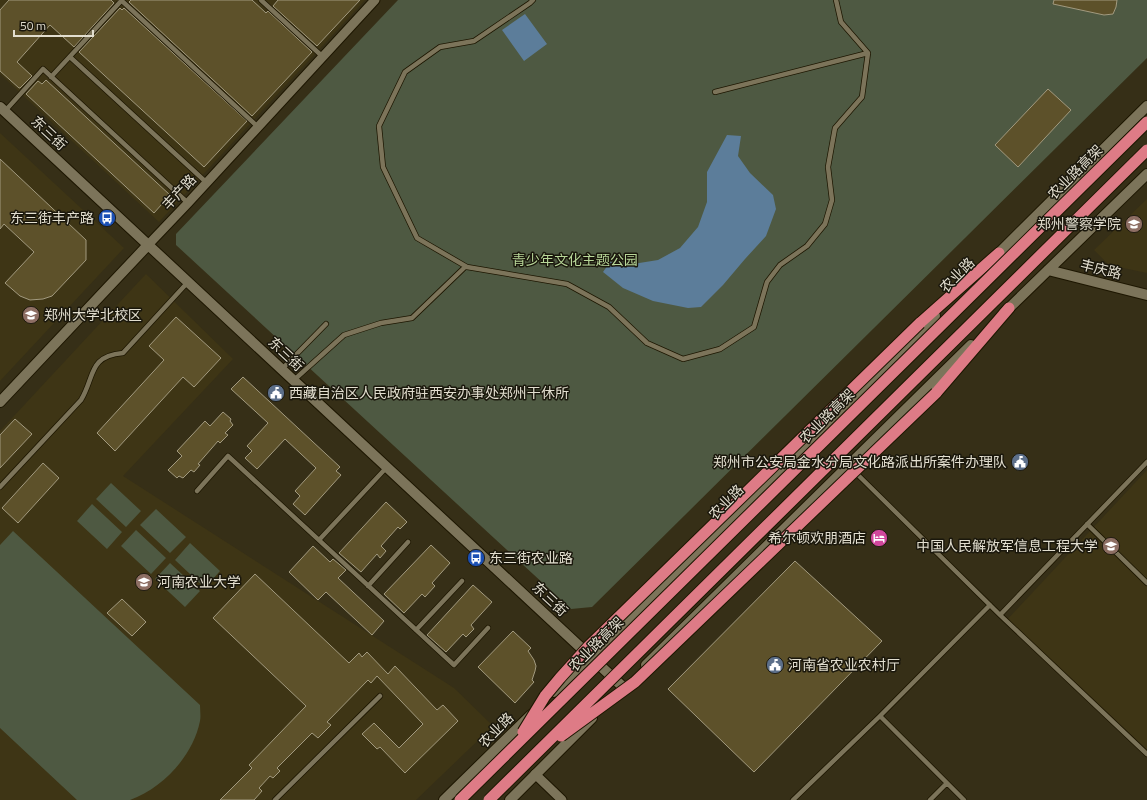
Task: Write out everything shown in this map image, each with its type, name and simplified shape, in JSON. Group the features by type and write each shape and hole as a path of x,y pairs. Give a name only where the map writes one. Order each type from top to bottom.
{"highway":[{"name":"农业路高架","path":"460,800 1147,122"},
{"path":"489,800 1147,150"},
{"path":"512,748 545,696 588,647 920,323 999,253"},
{"path":"538,752 589,717 635,682 936,393 1009,308"}],"street":[{"name":"丰产路","path":"0,402 207,183 375,0"},
{"name":"农业路","path":"444,800 1147,106"},
{"name":"东三街","path":"2,109 624,687"},
{"path":"510,800 849,465 1147,174"},
{"name":"丰庆路","path":"1048,270 1147,295"},
{"path":"535,774 562,800"}],"lane":[{"path":"51,77 122,0 258,127"},
{"path":"261,0 323,57"},
{"path":"532,0 530,4 474,41 440,47 405,72 379,126 384,167 417,238 467,267 567,284 609,307 647,343 684,359 720,349 754,327 767,282 780,266 807,246 825,224 832,200 828,167 835,128 862,97 868,53 842,22 836,0"},
{"path":"715,92 868,53"},
{"path":"70,57 207,183"},
{"path":"2,109 43,70 188,203"},
{"path":"294,380 344,335 381,322 412,318 465,267"},
{"path":"0,487 81,400 87,390 91,375 96,365 102,359 112,354 123,353 188,282"},
{"path":"282,369 326,324"},
{"path":"197,491 228,456 454,665 488,628"},
{"path":"1000,615 1147,462"},
{"path":"849,465 1000,615 1147,754"},
{"path":"319,540 387,467"},
{"path":"1087,524 1147,583"},
{"path":"368,586 408,542"},
{"path":"416,630 462,581"},
{"path":"793,800 880,716 990,605"},
{"path":"275,800 380,696"},
{"path":"880,716 964,800"},
{"path":"930,800 947,783"}],"shaded area":[{"path":"0,0 365,0 159,222 0,74"},
{"name":"郑州大学北校区","path":"0,133 124,248 0,381"},
{"name":"郑州警察学院","path":"1147,199 1147,273 1109,265 1094,250"},
{"name":"河南农业大学","path":"146,274 233,359 123,476 454,688 493,726 416,800 0,800 0,431"},
{"name":"中国人民解放军信息工程大学","path":"1147,470 1147,755 1005,622"}],"green space":[{"name":"青少年文化主题公园","path":"398,0 1147,0 1147,58 592,607 571,609 176,245 176,234"},
{"path":"111,483 141,511 126,527 96,499"},
{"path":"92,504 122,532 107,549 77,521"},
{"path":"156,509 186,537 170,553 140,525"},
{"path":"136,530 166,558 151,574 121,546"},
{"path":"13,531 200,705 200,719 191,746 175,769 165,779 142,795 130,800 77,800 0,728 0,545"},
{"path":"190,543 220,571 205,588 175,560"},
{"path":"170,563 200,591 185,607 155,579"}],"water":[{"path":"525,14 547,44 524,61 502,30"},
{"path":"727,135 741,136 738,156 750,173 773,195 776,209 766,236 723,285 701,307 688,308 653,301 623,288 603,272 610,262 633,264 658,260 680,248 698,227 707,202 707,172"}],"building":[{"path":"9,0 111,0 114,3 74,47 50,25 17,62 32,76 19,88 0,71 0,10"},
{"path":"131,0 252,0 266,13 268,11 312,52 252,116 129,2"},
{"path":"278,0 360,0 317,46 273,6"},
{"path":"1054,0 1117,0 1113,14 1104,15 1053,4"},
{"path":"120,8 122,10 124,8 247,121 204,167 79,52"},
{"path":"46,80 170,195 154,213 26,94 38,81 42,84"},
{"path":"1048,89 1071,110 1018,167 995,145"},
{"path":"0,159 86,240 86,260 52,296 43,299 30,300 20,296 5,283 34,252 4,224 0,229"},
{"path":"176,317 221,358 194,387 183,377 115,451 97,433 164,360 149,346"},
{"path":"243,377 340,467 336,471 341,475 305,515 293,504 300,496 295,491 316,468 285,439 257,469 245,458 252,451 247,446 268,423 231,389"},
{"path":"223,412 231,419 230,421 233,425 225,433 228,435 220,443 218,441 198,464 200,465 194,472 191,470 183,478 179,476 177,478 168,470 182,456 177,451 205,421 210,426"},
{"path":"15,419 32,434 0,468 0,435"},
{"path":"43,463 59,478 18,523 2,508"},
{"path":"386,502 407,522 400,529 398,527 381,546 386,551 380,558 377,554 361,572 339,553"},
{"path":"431,545 450,563 432,583 435,586 425,597 422,594 404,613 384,594"},
{"path":"313,546 330,562 333,559 346,570 338,578 384,621 372,635 326,592 318,600 289,572"},
{"name":"河南省农业农村厅","path":"795,561 882,641 754,772 668,689"},
{"path":"255,574 349,663 359,653 362,657 367,652 388,674 395,666 437,710 443,705 458,721 405,773 380,747 377,749 362,734 374,723 399,748 423,724 377,676 371,683 368,680 327,722 331,725 318,738 312,733 277,768 280,771 273,778 270,776 259,788 262,791 254,800 220,800 252,768 249,765 306,706 213,618"},
{"path":"473,585 492,602 471,625 474,629 466,637 463,634 446,652 427,635"},
{"path":"122,599 146,622 132,636 107,613"},
{"path":"513,631 531,648 528,651 536,666 532,680 534,682 515,703 478,667"}],"place":[{"name":"东三街丰产路","path":"107,218"},
{"name":"郑州警察学院","path":"1134,224"},
{"name":"郑州大学北校区","path":"31,315"},
{"name":"西藏自治区人民政府驻西安办事处郑州干休所","path":"276,393"},
{"name":"郑州市公安局金水分局文化路派出所案件办理队","path":"1020,462"},
{"name":"希尔顿欢朋酒店","path":"879,538"},
{"name":"中国人民解放军信息工程大学","path":"1111,546"},
{"name":"东三街农业路","path":"476,558"},
{"name":"河南农业大学","path":"144,582"},
{"name":"河南省农业农村厅","path":"775,665"}]}
